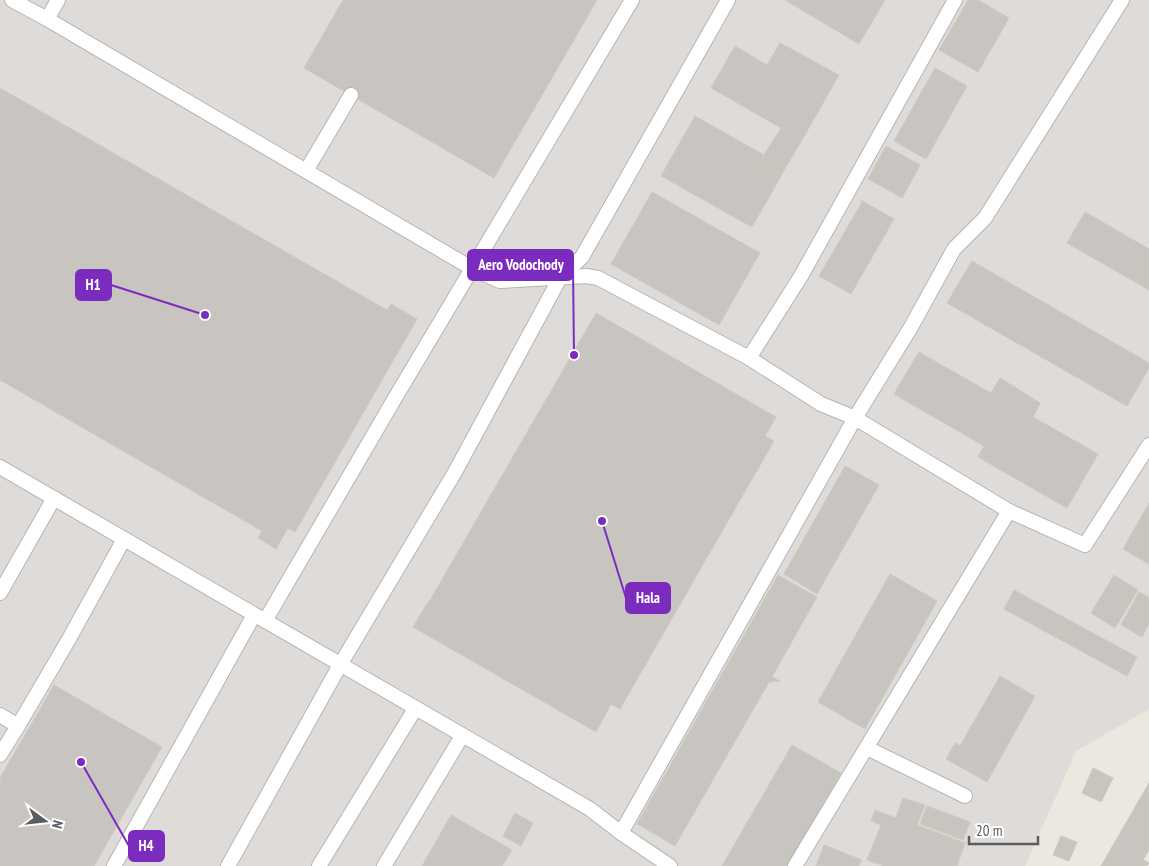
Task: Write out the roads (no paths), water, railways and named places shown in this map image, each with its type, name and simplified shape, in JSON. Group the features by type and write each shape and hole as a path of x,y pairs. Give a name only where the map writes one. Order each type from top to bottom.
{"lane":[{"path":"12,0 473,269 500,281 586,276 598,278 749,358 821,404 855,418 1009,511 1085,545 1149,445"},
{"path":"47,19 58,0"},
{"path":"114,866 259,618 473,269 632,0"},
{"path":"228,866 340,665 454,472 560,278 582,257 728,0"},
{"path":"749,358 801,276 955,0"},
{"path":"621,833 855,418 910,328 954,249 985,218 1122,0"},
{"path":"306,171 351,95"},
{"path":"0,467 590,809 621,833 670,866"},
{"path":"0,593 54,498"},
{"path":"795,866 1009,511"},
{"path":"0,755 69,639 124,539"},
{"path":"319,866 415,709"},
{"path":"0,715 18,726"},
{"path":"384,866 462,736"},
{"path":"866,748 966,796"}],"place":[{"name":"H1","path":"205,315"},
{"name":"Aero Vodochody","path":"574,355"},
{"name":"Hala","path":"602,521"},
{"name":"H4","path":"81,762"}]}
